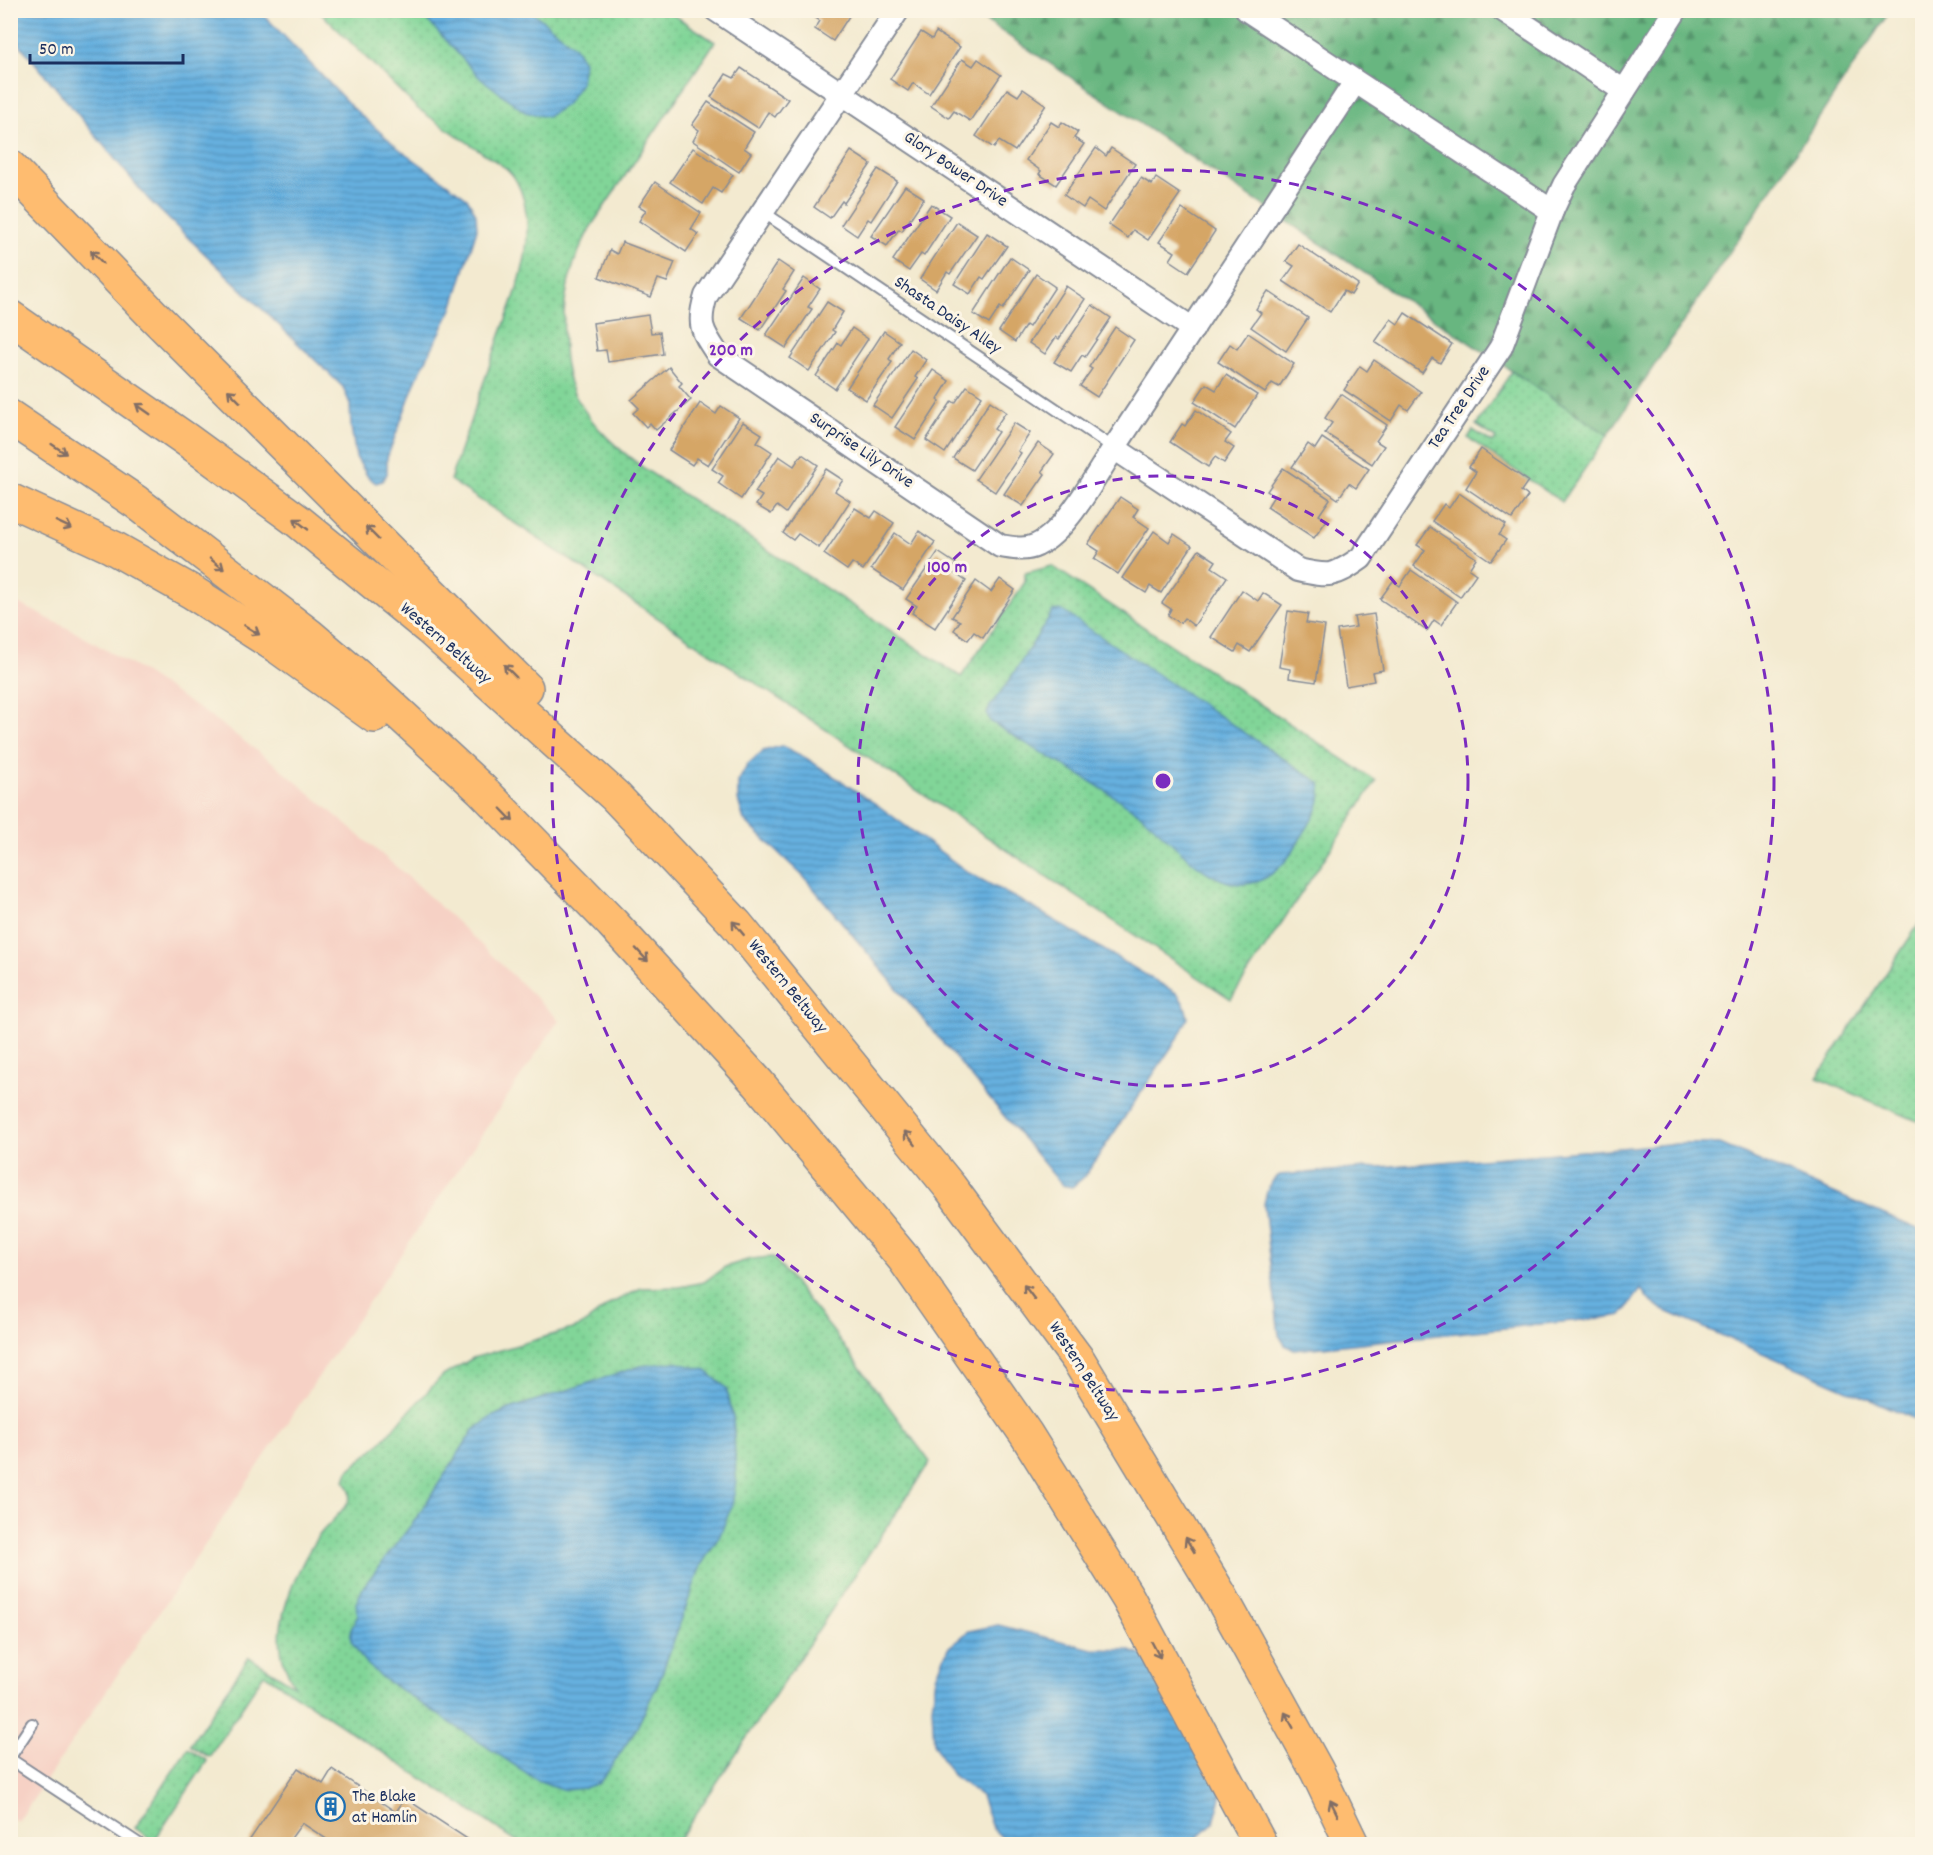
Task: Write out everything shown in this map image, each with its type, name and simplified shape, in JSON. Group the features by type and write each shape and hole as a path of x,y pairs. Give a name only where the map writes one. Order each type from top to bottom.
{"highway":[{"path":"10,167 154,317 529,690 615,796"},
{"name":"Western Beltway","path":"10,317 187,440 298,521 430,629 615,796 736,924 950,1187 1079,1361 1220,1595 1317,1771 1352,1845"},
{"path":"10,417 136,502 309,635 376,692 481,789 612,923 758,1083 904,1258 1026,1434 1128,1598 1260,1845"},
{"path":"10,500 112,547 192,592 278,646 389,727 481,789"}],"street":[{"name":"Glory Bower Drive","path":"716,10 1193,329"},
{"name":"Surprise Lily Drive","path":"898,10 706,296 700,314 704,334 718,355 1000,546 1019,550 1036,546 1060,529 1114,448"},
{"path":"1247,10 1552,210"},
{"path":"1503,10 1624,91"},
{"name":"Tea Tree Drive","path":"1114,448 1298,570 1326,576 1346,569 1361,558 1501,347 1552,210 1564,185 1676,10"},
{"path":"1114,448 1355,82"}],"lane":[{"name":"Shasta Daisy Alley","path":"763,212 1114,448"},
{"path":"32,1724 10,1758 139,1845"}],"shaded area":[{"path":"10,599 77,633 140,670 207,714 275,764 406,875 559,1020 18,1822 10,1817"}],"green space":[{"path":"319,11 668,11 715,42 590,228 576,259 568,283 564,316 564,352 570,384 576,397 608,439 649,472 961,677 1025,582 1025,573 1052,566 1376,781 1231,999 450,480 521,276 527,237 524,200 517,183 507,169 418,109"},
{"path":"971,11 1890,11 1608,435"},
{"path":"1512,371 1608,435 1562,502 1468,438 1473,430 1493,443 1496,438 1476,425"},
{"path":"1922,919 1922,1123 1817,1078"},
{"path":"773,1257 832,1330 930,1462 676,1844 521,1844 264,1674 209,1757 190,1745 249,1657 295,1686 283,1659 280,1632 290,1591 301,1566 317,1538 350,1498 345,1481 348,1471 379,1444 441,1377 473,1358 581,1326 610,1304 641,1288 679,1287 704,1282 725,1267 751,1259","holes":["641,1366 726,1388 733,1417 736,1481 720,1535 701,1565 659,1681 636,1729 599,1783 351,1630 358,1615 364,1586 416,1519 473,1431 490,1418 507,1410"]},
{"path":"188,1748 207,1761 154,1841 135,1828"}],"water":[{"path":"10,11 260,11 352,107 398,148 467,198 476,214 477,229 452,309 416,380 387,458 387,474 382,481 376,483 368,477 356,457 350,404 343,387 149,200 11,34"},
{"path":"419,11 531,11 574,46 584,62 581,83 566,105 547,117 525,112 479,77"},
{"path":"1061,610 1320,783 1320,800 1314,815 1292,852 1274,872 1259,881 1241,884 1214,876 1189,859 1134,810 990,721 987,714 990,706 1009,681 1053,611"},
{"path":"782,746 806,758 876,804 969,873 1030,906 1178,994 1185,1006 1188,1018 1179,1036 1085,1176 1072,1187 1062,1185 804,877 744,820 738,800 738,782 748,764 763,751"},
{"path":"1670,1144 1720,1144 1922,1231 1922,1422 1661,1309 1649,1300 1641,1289 1622,1315 1610,1317 1294,1350 1285,1345 1279,1335 1264,1204 1270,1184 1280,1175"},
{"path":"675,1362 705,1370 726,1388 733,1417 736,1481 732,1505 720,1535 701,1565 659,1681 636,1729 599,1783 584,1788 565,1790 537,1780 381,1677 364,1661 351,1641 351,1630 358,1615 356,1603 364,1586 416,1519 473,1431 490,1418 507,1410 641,1366"},
{"path":"998,1625 1092,1649 1127,1650 1168,1664 1224,1787 1214,1822 1190,1844 1009,1844 992,1828 981,1796 952,1775 934,1745 932,1707 936,1677 948,1648 969,1631"}],"building":[{"path":"804,10 853,10 833,41 815,29 820,21"},
{"path":"921,32 932,39 936,32 960,47 929,94 913,83 908,91 890,79"},
{"path":"962,59 973,66 978,59 1001,75 970,121 954,111 949,118 931,106"},
{"path":"741,68 788,99 775,117 768,112 758,128 711,97 726,74 734,78"},
{"path":"1007,89 1018,96 1023,89 1046,105 1015,151 999,141 994,148 976,136"},
{"path":"708,102 754,132 744,148 751,153 739,172 693,141 699,130 692,125"},
{"path":"1051,122 1059,127 1062,122 1078,132 1074,138 1084,144 1056,185 1039,174 1041,171 1026,160"},
{"path":"693,148 733,175 721,193 713,188 703,204 670,182"},
{"path":"1096,148 1106,156 1111,148 1135,164 1104,211 1088,200 1083,208 1064,195"},
{"path":"851,151 871,164 844,203 842,201 830,218 814,207"},
{"path":"878,169 897,181 871,221 868,219 857,236 841,225"},
{"path":"1141,178 1152,185 1156,178 1180,194 1148,240 1133,230 1128,238 1109,225"},
{"path":"655,182 701,213 691,229 698,234 686,252 639,221 646,210 639,206"},
{"path":"905,186 924,198 902,231 899,229 887,246 871,236"},
{"path":"931,204 950,216 924,256 921,254 909,271 893,260"},
{"path":"1182,209 1215,231 1188,272 1170,260 1175,252 1159,242"},
{"path":"957,222 977,235 950,274 947,272 936,290 920,279"},
{"path":"987,233 1007,246 984,279 981,277 970,294 954,284"},
{"path":"622,242 675,262 667,282 658,279 651,297 599,277 610,250 617,254"},
{"path":"1298,244 1358,284 1351,295 1344,291 1330,312 1283,281 1294,266 1286,261"},
{"path":"1010,257 1029,270 1003,309 1000,307 989,324 973,314"},
{"path":"778,261 794,272 783,289 786,291 760,330 741,318"},
{"path":"1036,274 1055,287 1029,327 1026,325 1015,342 999,331"},
{"path":"804,278 820,289 808,307 812,309 786,348 766,335"},
{"path":"1066,286 1085,299 1059,339 1056,337 1045,354 1029,343"},
{"path":"1268,291 1308,318 1286,351 1251,327 1261,313 1256,309"},
{"path":"827,302 843,312 832,330 835,332 809,371 790,358"},
{"path":"1092,305 1111,318 1085,357 1082,355 1071,372 1054,362"},
{"path":"1405,313 1452,344 1440,363 1432,358 1422,373 1375,342 1391,319 1398,324"},
{"path":"648,315 651,333 660,332 663,354 608,362 606,350 597,351 593,323"},
{"path":"1115,327 1134,340 1097,397 1080,386 1092,369 1089,367"},
{"path":"852,328 868,339 835,389 816,376 838,343 841,345"},
{"path":"884,331 900,342 889,359 892,362 866,400 847,388"},
{"path":"1248,333 1294,364 1279,387 1272,383 1265,393 1218,362 1230,344 1237,349"},
{"path":"911,349 926,360 915,377 918,379 892,418 873,405"},
{"path":"1374,360 1421,392 1408,410 1401,405 1391,421 1344,390 1360,366 1367,371"},
{"path":"669,367 682,383 679,386 691,400 656,430 650,423 646,427 633,413 639,408 631,400"},
{"path":"933,370 949,381 938,399 940,401 915,440 895,427"},
{"path":"1226,375 1257,395 1235,429 1194,402 1206,384 1216,390"},
{"path":"967,386 982,396 945,453 926,440 952,401 955,403"},
{"path":"1341,394 1387,425 1376,441 1384,446 1372,464 1325,433 1332,423 1325,418"},
{"path":"990,401 1006,412 994,429 998,432 972,470 953,458"},
{"path":"700,403 716,414 721,406 739,418 708,465 697,458 692,465 669,450"},
{"path":"1196,410 1231,434 1225,442 1234,448 1224,463 1215,457 1208,467 1170,442 1182,424 1185,426"},
{"path":"743,422 762,434 757,442 772,452 741,499 718,483 723,476 712,469"},
{"path":"1014,423 1030,433 1018,451 1021,453 995,492 976,479"},
{"path":"1322,438 1369,469 1356,488 1349,483 1338,499 1292,467 1308,444 1315,449"},
{"path":"1038,443 1054,454 1042,471 1045,474 1023,506 1004,494"},
{"path":"1481,449 1528,481 1521,491 1528,496 1512,519 1466,488 1476,472 1469,467"},
{"path":"802,454 818,465 786,513 777,506 771,514 756,505 762,496 755,492 779,456 794,466"},
{"path":"1283,468 1330,499 1319,515 1327,520 1314,538 1267,507 1274,496 1267,491"},
{"path":"826,469 843,480 835,491 850,501 819,548 798,534 793,540 783,533"},
{"path":"1459,493 1506,525 1499,535 1506,540 1491,561 1432,521 1444,504 1449,508"},
{"path":"1120,497 1138,509 1133,517 1149,528 1118,574 1094,559 1099,551 1088,544"},
{"path":"855,508 871,518 876,511 894,523 863,570 852,563 847,570 824,554"},
{"path":"1430,527 1476,558 1469,569 1476,574 1460,597 1414,566 1425,550 1417,545"},
{"path":"919,531 935,542 903,590 871,569 895,533 911,544"},
{"path":"1154,531 1169,542 1174,534 1192,546 1161,593 1150,586 1146,593 1122,578"},
{"path":"1199,550 1216,561 1212,567 1227,577 1194,626 1184,618 1180,623 1168,615 1171,609 1162,603"},
{"path":"938,552 956,564 951,571 966,581 935,628 912,613 917,606 906,599"},
{"path":"1411,570 1457,602 1441,625 1434,620 1427,631 1380,599 1393,581 1400,586"},
{"path":"1000,579 1015,590 983,638 974,632 968,640 954,630 960,621 952,617 976,581 991,592"},
{"path":"1242,590 1258,601 1263,593 1282,605 1250,652 1239,645 1235,652 1211,637"},
{"path":"1288,611 1308,614 1306,623 1325,626 1316,682 1289,678 1290,669 1279,667"},
{"path":"1374,614 1383,670 1372,672 1374,681 1346,686 1337,630 1356,627 1354,617"},
{"name":"The Blake at Hamlin","path":"298,1768 323,1784 332,1769 396,1812 405,1798 475,1844 334,1844 302,1823 287,1844 247,1844"}],"place":[{"name":"The Blake at Hamlin","path":"331,1807"}]}
